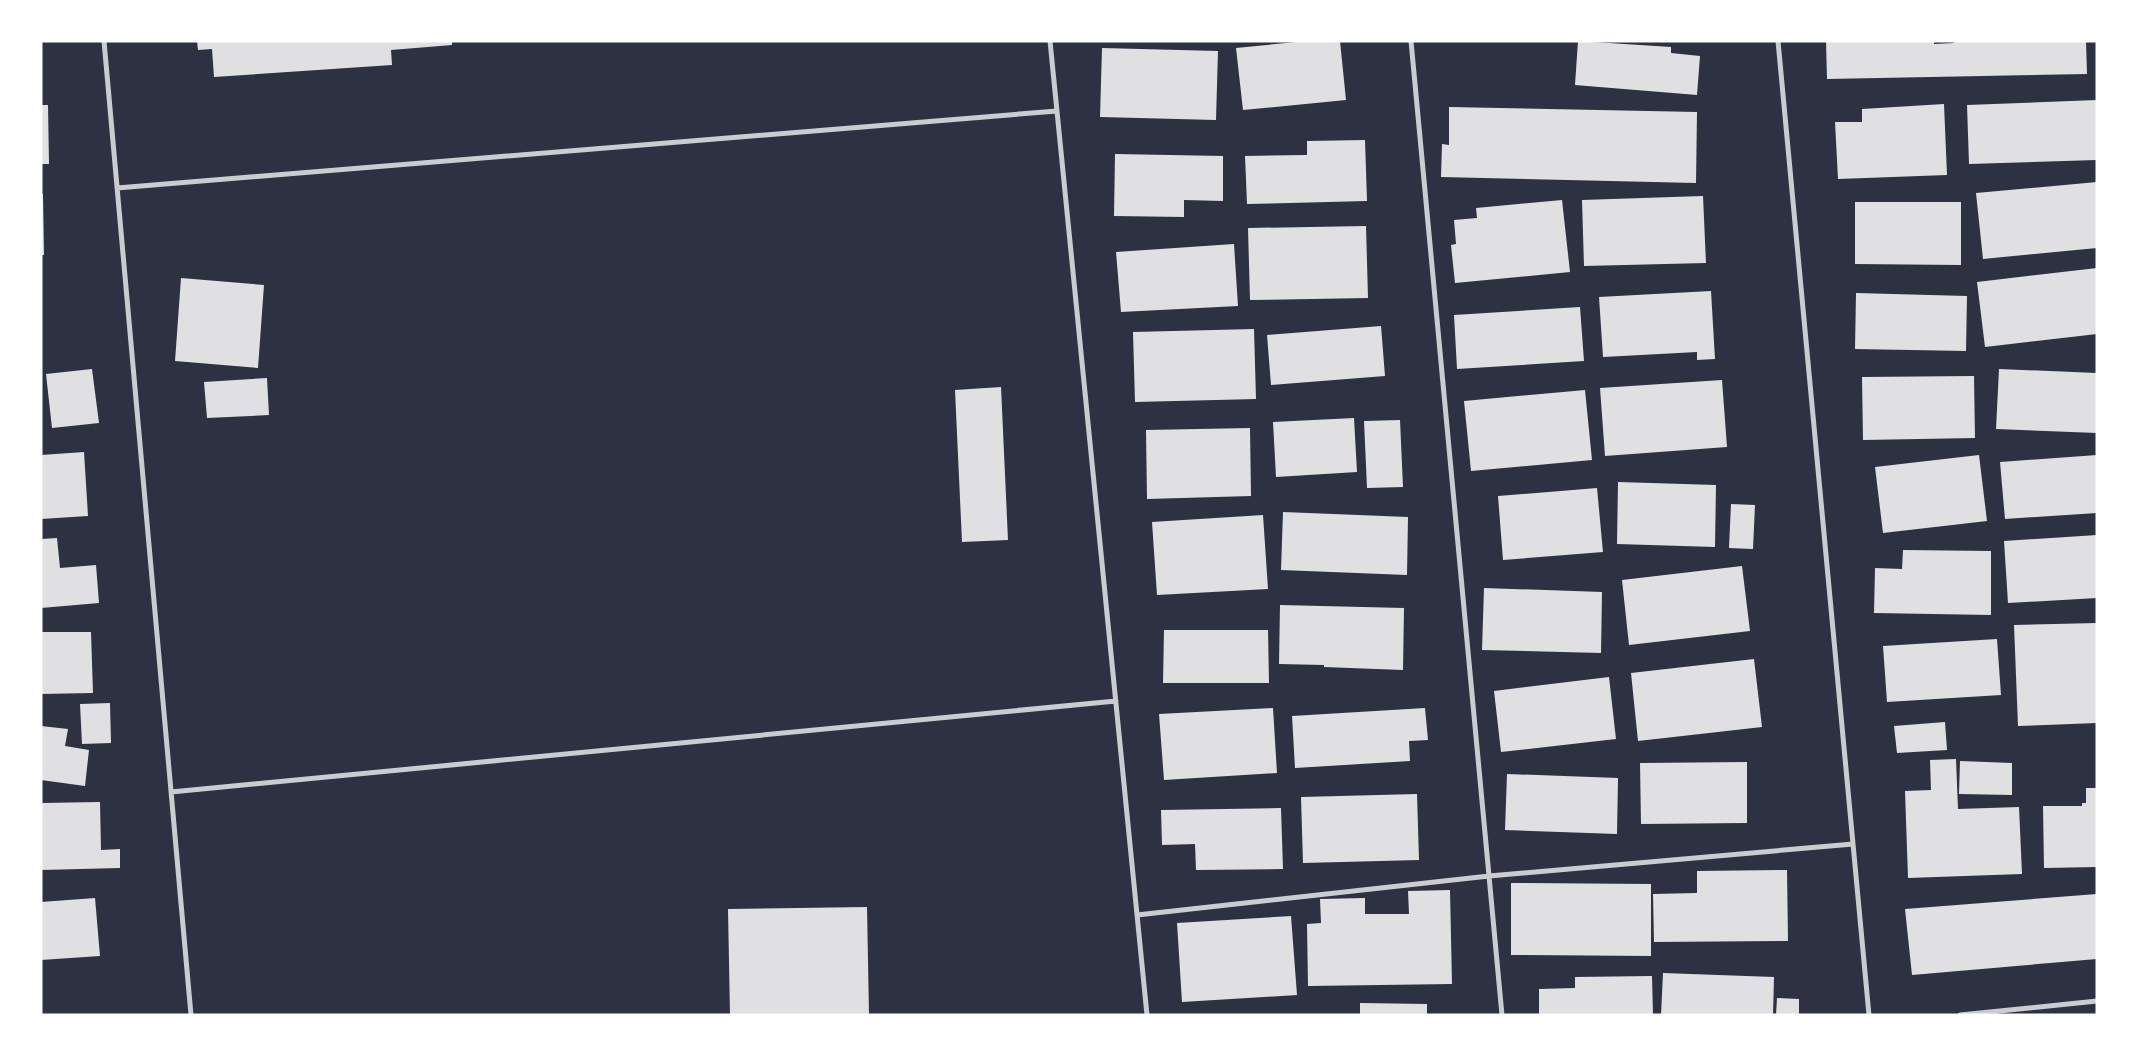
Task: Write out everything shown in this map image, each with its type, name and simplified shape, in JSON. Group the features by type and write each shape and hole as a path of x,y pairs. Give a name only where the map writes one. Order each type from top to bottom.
{"street":[{"path":"104,41 191,1015"},
{"path":"1050,41 1147,1015"},
{"path":"1411,41 1502,1015"},
{"path":"1778,41 1869,1015"},
{"path":"117,188 1057,111"},
{"path":"172,792 1116,701"},
{"path":"1137,915 1489,876 1853,844"},
{"path":"1960,1015 2097,1001"}],"building":[{"path":"197,41 452,41 452,45 391,50 392,65 214,77 212,49 198,50"},
{"path":"1306,41 1340,41 1346,100 1243,110 1236,48"},
{"path":"1578,41 1671,47 1671,53 1700,56 1697,95 1575,85"},
{"path":"1826,41 1934,41 1934,44 1954,43 1954,41 2086,41 2087,74 1827,79"},
{"path":"1102,48 1218,51 1216,120 1100,117"},
{"path":"2097,100 2097,160 1969,164 1967,105"},
{"path":"1944,104 1947,175 1838,179 1835,122 1862,122 1862,109"},
{"path":"41,105 48,105 49,164 41,164"},
{"path":"1449,107 1697,112 1696,183 1441,177 1442,144 1449,145"},
{"path":"1365,140 1367,201 1247,204 1245,156 1307,155 1307,141"},
{"path":"1115,154 1223,156 1223,201 1184,200 1184,217 1114,216"},
{"path":"2097,182 2097,248 1983,259 1976,193"},
{"path":"41,194 43,194 44,255 41,255"},
{"path":"1703,196 1706,263 1584,266 1582,200"},
{"path":"1562,200 1570,272 1455,283 1451,245 1456,244 1454,220 1477,218 1476,208"},
{"path":"1855,202 1961,202 1961,265 1855,264"},
{"path":"1366,226 1368,298 1250,300 1248,228"},
{"path":"1234,244 1238,306 1121,312 1116,252"},
{"path":"2097,268 2097,334 1985,347 1977,282"},
{"path":"181,278 264,285 258,368 175,361"},
{"path":"1711,291 1715,359 1697,360 1697,352 1603,357 1599,297"},
{"path":"1856,293 1967,296 1966,351 1855,349"},
{"path":"1580,307 1584,361 1457,369 1454,315"},
{"path":"1381,326 1385,376 1271,385 1267,335"},
{"path":"1254,329 1256,399 1135,402 1133,332"},
{"path":"92,369 99,423 52,428 46,374"},
{"path":"1999,369 2097,373 2097,433 1996,429"},
{"path":"1974,376 1975,438 1863,440 1862,377"},
{"path":"267,378 269,415 207,418 204,382"},
{"path":"1722,380 1727,447 1605,456 1600,388"},
{"path":"1001,387 1008,540 962,542 955,390"},
{"path":"1585,390 1592,460 1471,471 1464,401"},
{"path":"1354,418 1357,472 1276,477 1273,422"},
{"path":"1400,420 1403,487 1367,488 1364,421"},
{"path":"1250,428 1251,496 1147,499 1146,430"},
{"path":"84,452 88,516 41,519 41,455"},
{"path":"1979,455 1987,521 1883,533 1875,467"},
{"path":"2097,455 2097,513 2005,519 2000,462"},
{"path":"1618,482 1716,485 1715,547 1617,544"},
{"path":"1597,488 1603,552 1503,560 1498,496"},
{"path":"1731,504 1755,505 1753,549 1729,548"},
{"path":"1283,512 1408,517 1407,575 1281,570"},
{"path":"1263,515 1268,589 1157,595 1152,522"},
{"path":"2097,535 2097,598 2008,603 2004,541"},
{"path":"57,538 60,568 96,565 99,603 41,608 41,539"},
{"path":"1903,550 1991,551 1991,615 1874,613 1875,568 1902,569"},
{"path":"1742,566 1750,631 1629,645 1622,580"},
{"path":"1484,588 1602,592 1601,653 1482,650"},
{"path":"1280,605 1404,608 1403,670 1279,664"},
{"path":"2097,623 2097,723 2018,726 2014,625"},
{"path":"1164,630 1268,630 1269,683 1163,683"},
{"path":"41,632 91,632 93,693 41,694"},
{"path":"1997,639 2001,695 1887,702 1883,646"},
{"path":"1754,659 1762,727 1638,741 1631,673"},
{"path":"1609,677 1616,739 1501,752 1494,691"},
{"path":"110,703 111,743 82,744 80,704"},
{"path":"1273,708 1277,773 1164,780 1159,714"},
{"path":"1425,708 1428,740 1409,741 1410,761 1295,768 1292,716"},
{"path":"1945,722 1947,750 1897,753 1894,726"},
{"path":"41,726 68,729 65,746 89,750 85,786 41,780"},
{"path":"1956,759 1958,809 2019,807 2022,874 1908,878 1905,791 1931,790 1930,760"},
{"path":"1960,761 2012,763 2012,795 1959,794"},
{"path":"1747,762 1747,823 1641,824 1640,763"},
{"path":"1507,774 1618,778 1617,834 1505,830"},
{"path":"2086,788 2097,788 2097,867 2044,868 2043,806 2082,806 2082,803 2086,803"},
{"path":"1417,794 1419,860 1303,863 1301,797"},
{"path":"100,802 101,850 120,849 120,868 41,870 41,803"},
{"path":"1281,808 1283,869 1196,870 1195,844 1162,845 1161,810"},
{"path":"1787,870 1788,941 1654,942 1653,894 1697,893 1697,871"},
{"path":"1511,883 1651,884 1651,956 1511,955"},
{"path":"1450,890 1452,984 1308,986 1307,924 1321,923 1320,899 1365,898 1365,914 1409,914 1408,891"},
{"path":"2097,894 2097,959 1912,975 1905,909"},
{"path":"95,898 100,956 41,960 41,902"},
{"path":"867,907 869,1015 730,1015 728,909"},
{"path":"1291,916 1297,995 1182,1002 1177,923"},
{"path":"1663,973 1774,977 1773,1015 1661,1015"},
{"path":"1652,976 1653,1015 1539,1015 1539,989 1575,988 1575,977"},
{"path":"1777,998 1799,999 1799,1015 1776,1015"},
{"path":"1360,1003 1427,1004 1427,1015 1360,1015"}]}
